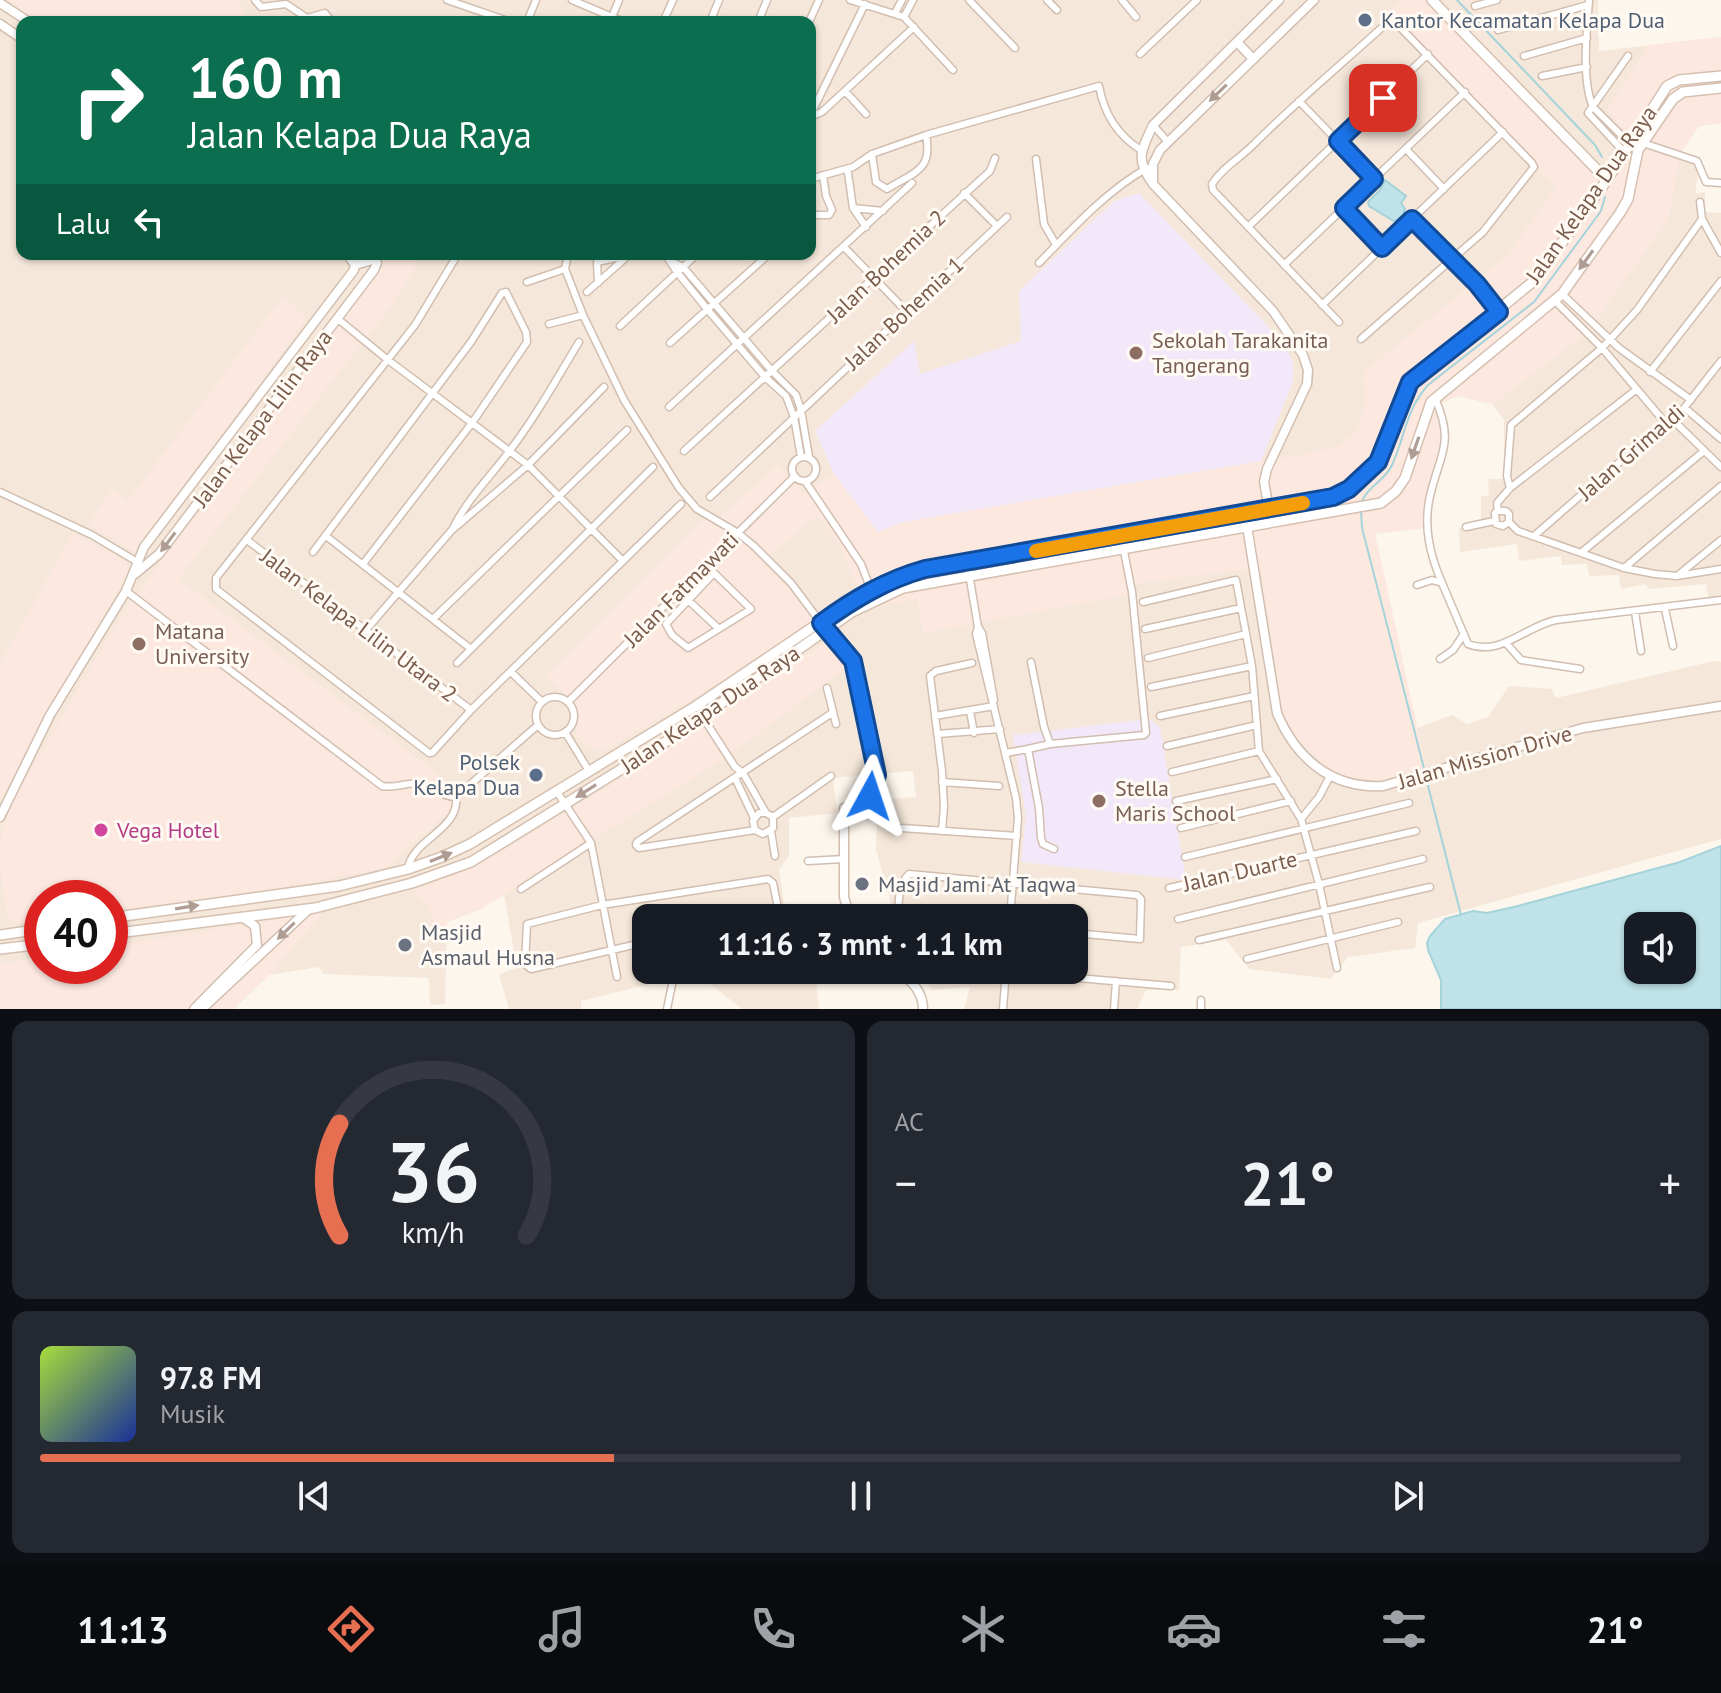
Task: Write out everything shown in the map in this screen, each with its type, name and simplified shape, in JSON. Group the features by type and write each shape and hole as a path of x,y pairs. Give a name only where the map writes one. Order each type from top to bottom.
{"main road":[{"path":"1432,0 1607,180"},
{"name":"Jalan Kelapa Dua Raya","path":"128,932 309,909 412,883 471,862 703,717 871,590 900,576 1333,497 1349,489 1378,462 1410,382 1535,280 1607,180 1664,90 1672,82 1721,76"},
{"path":"1672,82 1677,94"},
{"name":"Jalan Kelapa Dua Raya","path":"128,915 339,886 408,869 470,844 824,627 903,588 1381,503 1396,491 1405,478 1431,402 1558,297 1625,205 1638,150 1677,94 1721,88"},
{"path":"1333,497 1337,512"},
{"path":"339,886 341,901"},
{"path":"0,935 24,932"},
{"path":"0,949 24,946"}],"street":[{"path":"255,0 261,7 286,4 304,16"},
{"path":"447,0 494,16"},
{"path":"572,0 610,16"},
{"path":"614,12 619,0"},
{"path":"850,0 904,17 953,70"},
{"path":"895,13 902,0"},
{"path":"904,17 913,0"},
{"path":"969,0 1015,48"},
{"path":"1047,0 1057,10"},
{"path":"1122,0 1136,17"},
{"path":"1140,54 1197,0"},
{"path":"1269,509 1264,482 1267,469 1307,384 1308,370 1303,355 1273,311 1153,184 1143,170 1141,150 1153,125 1279,0"},
{"path":"1153,184 1155,157 1168,142 1314,0"},
{"path":"1475,6 1497,0"},
{"path":"1498,30 1589,2 1587,67 1589,100 1593,107"},
{"path":"0,3 20,16"},
{"path":"816,105 865,4"},
{"path":"1339,322 1213,190 1212,184 1235,158 1250,148 1388,22 1399,23 1533,164 1532,171 1483,232 1361,339"},
{"path":"816,114 914,27"},
{"path":"1524,56 1587,38"},
{"path":"1237,42 1253,59"},
{"path":"1248,227 1428,54"},
{"path":"1627,149 1588,113 1628,56"},
{"path":"1542,76 1587,67"},
{"path":"816,177 853,167 872,154 926,135 1099,86 1107,114 1125,140 1141,150"},
{"path":"845,91 866,114"},
{"path":"1284,265 1465,92"},
{"path":"1299,101 1374,179"},
{"path":"1153,125 1168,142"},
{"path":"1322,305 1503,132"},
{"path":"872,154 876,182 887,189 926,161 929,153 926,135"},
{"path":"1643,143 1697,161 1707,183 1721,183"},
{"path":"1406,149 1444,189"},
{"name":"Jalan Bohemia 2","path":"684,451 990,171 995,158"},
{"path":"1036,159 1044,224 1056,245"},
{"path":"1039,263 1092,210 1153,164"},
{"path":"848,173 853,208 866,227"},
{"path":"817,215 829,215 832,210 823,175"},
{"path":"669,407 912,183"},
{"path":"964,193 997,226"},
{"path":"1700,202 1702,219 1721,253"},
{"path":"853,208 883,211"},
{"path":"1344,208 1382,248"},
{"name":"Jalan Bohemia 1","path":"710,497 1007,217"},
{"path":"1412,219 1499,312"},
{"path":"1510,488 1507,476 1511,425 1610,340 1644,301 1702,219"},
{"path":"844,247 906,311"},
{"path":"351,260 355,265 366,260"},
{"name":"Jalan Kelapa Lilin Raya","path":"141,564 159,554 374,270 375,260"},
{"name":"Jalan Kelapa Lilin Utara 2","path":"247,540 471,710 432,753 216,589 214,583 247,540 415,325 454,260"},
{"path":"567,260 565,269 583,315 624,400 679,488 697,509 738,533 791,583 853,661 877,775 870,796 844,808 846,904"},
{"path":"598,283 597,262 606,260"},
{"path":"587,292 623,260"},
{"path":"670,260 715,302 765,377 786,396 805,457 815,463 817,470 813,477 805,481"},
{"path":"620,326 691,260"},
{"path":"670,343 762,260"},
{"name":"Jalan Kelapa Lilin Raya","path":"0,817 50,715 141,564 144,547 355,265"},
{"path":"527,282 565,269"},
{"path":"680,270 707,309 791,389 801,410 805,457"},
{"path":"1650,372 1721,281"},
{"path":"313,552 434,393 502,293 506,292 526,332 527,342 472,423 363,564"},
{"path":"1558,297 1650,372 1691,400"},
{"path":"1558,297 1637,389 1671,424 1721,467"},
{"path":"549,324 583,315"},
{"path":"338,319 528,465 623,561"},
{"path":"451,531 462,510 509,452 579,342"},
{"name":"Jalan Grimaldi","path":"1534,536 1612,468 1671,424 1721,361"},
{"path":"365,631 451,531 528,465 604,387"},
{"path":"1494,521 1497,503 1510,488 1637,389"},
{"path":"1435,398 1446,435 1430,497 1427,531 1431,557 1468,644 1478,648 1506,643 1540,623 1721,600"},
{"path":"1685,408 1721,439"},
{"path":"244,415 258,424"},
{"path":"434,618 627,430"},
{"path":"1582,552 1704,451"},
{"path":"805,457 793,465 795,476 805,481 861,564 871,590"},
{"path":"457,663 653,467"},
{"name":"Jalan Fatmawati","path":"568,702 795,476"},
{"path":"1624,568 1721,486"},
{"path":"0,492 92,535 141,564"},
{"path":"471,710 681,504"},
{"path":"1498,511 1506,511 1509,522 1518,531 1624,568 1677,576 1721,569"},
{"path":"1494,521 1500,526 1509,522"},
{"path":"1466,527 1494,521"},
{"name":"Jalan Mission Drive","path":"1247,526 1277,713 1287,736 1299,752 1330,776 1369,787 1413,779 1583,728 1721,706"},
{"path":"326,536 471,649"},
{"path":"1006,753 1050,744 1125,738 1146,733 1133,604 1121,536"},
{"path":"1677,576 1721,540"},
{"path":"967,562 978,627 976,634 1016,798 1017,836 1011,904"},
{"path":"714,573 751,609 688,648 666,629 666,624 688,600 714,573"},
{"path":"1143,602 1236,580 1252,666 1259,751 1304,827 1337,968"},
{"path":"1417,585 1432,580 1442,583"},
{"path":"126,591 382,786 397,788 412,783 424,784 443,796 456,797"},
{"path":"688,600 719,629"},
{"path":"667,602 676,611"},
{"path":"1145,629 1241,608"},
{"path":"1665,609 1673,646"},
{"path":"1635,612 1641,651"},
{"path":"1148,658 1246,634"},
{"path":"1440,659 1453,650 1464,634"},
{"path":"1506,643 1521,660 1580,669"},
{"path":"1031,662 1050,744"},
{"path":"942,831 942,782 930,676 936,671 972,663"},
{"path":"1151,687 1252,666"},
{"path":"512,673 542,702"},
{"path":"827,688 836,724"},
{"path":"1160,716 1254,696"},
{"path":"555,697 568,702 574,710 574,720 565,732 560,735 547,734 538,725 536,713 542,702 555,697"},
{"path":"935,716 994,705"},
{"path":"696,706 735,767 743,773 775,825 763,834 755,830 639,848 637,842 735,779 743,773 832,713"},
{"path":"970,711 974,733"},
{"path":"408,869 411,858 455,812 456,797 538,725"},
{"path":"1167,746 1257,725"},
{"path":"938,734 1000,729"},
{"path":"565,732 589,771"},
{"path":"1028,749 1041,838 1044,845 1054,849"},
{"path":"1172,772 1259,751"},
{"path":"735,767 735,779 754,818 755,830"},
{"path":"754,818 759,813 769,815 831,776"},
{"path":"1301,819 1319,797 1330,776"},
{"path":"1176,801 1277,779"},
{"path":"942,782 999,786"},
{"path":"557,792 591,843 617,977"},
{"path":"1181,828 1291,801"},
{"path":"1185,857 1409,803"},
{"path":"902,828 1017,836"},
{"path":"771,831 775,856"},
{"name":"Jalan Duarte","path":"1169,888 1416,831"},
{"path":"521,889 591,843"},
{"path":"808,861 844,859"},
{"path":"1178,919 1423,859"},
{"path":"899,904 907,875 1137,895 1143,902 1140,939 1088,934"},
{"path":"632,945 531,969 525,964 526,926 529,923 602,905 768,879 773,883 777,904"},
{"path":"1199,940 1430,887"},
{"path":"202,1009 309,909"},
{"path":"194,1009 257,945 255,926 242,917"},
{"path":"1247,959 1398,922"},
{"path":"1088,978 1171,986"},
{"path":"1114,1009 1116,981"},
{"path":"667,1009 672,984"},
{"path":"912,984 922,999 923,1009"},
{"path":"1003,1009 1005,984"},
{"path":"1201,1000 1201,1009"}],"shaded area":[{"path":"0,0 1598,0 1599,51 1721,37 1721,123 1699,126 1680,154 1699,167 1695,194 1705,192 1705,212 1721,213 1721,602 1709,603 1706,584 1648,589 1646,584 1621,589 1619,575 1589,576 1587,564 1562,565 1561,556 1519,561 1517,544 1460,552 1459,528 1481,526 1481,496 1489,496 1488,479 1504,479 1504,420 1492,404 1458,396 1436,406 1442,438 1428,493 1424,528 1374,534 1417,728 1452,715 1467,724 1488,717 1509,686 1552,689 1556,698 1714,661 1721,662 1721,839 1418,923 1415,948 1348,957 1331,979 1249,969 1226,940 1181,947 1179,990 1146,990 1137,1009 964,1009 970,987 933,990 927,984 1088,984 1088,904 891,904 876,849 878,800 916,797 913,771 833,778 837,813 789,818 789,856 779,870 784,904 632,904 632,984 650,984 581,1001 581,1009 509,1009 499,974 517,968 504,895 479,910 447,922 445,1004 430,1005 429,978 324,974 319,967 269,975 234,1009 0,1009"},
{"path":"6,0 237,0 245,16 29,16"},
{"path":"1401,0 1436,0 1592,167 1608,166 1627,136 1607,109 1649,45 1721,37 1721,123 1699,126 1680,154 1669,218 1587,333 1493,404 1457,396 1436,406 1442,438 1428,493 1424,528 1375,533 1426,767 1396,778 1372,780 1348,777 1325,766 1295,736 1283,716 1261,567 1126,585 1127,595 923,633 918,599 868,611 838,543 817,515 762,562 793,592 815,622 754,663 601,752 584,744 576,736 578,707 546,677 705,518 715,522 778,465 803,495 834,474 878,532 903,522 1300,455 1338,446 1357,432 1365,406 1364,372 1508,255 1556,186 1387,13"},
{"name":"Sekolah Tarakanita Tangerang","path":"1139,193 1285,344 1293,363 1293,381 1261,461 903,522 878,532 834,474 815,431 914,341 920,374 1021,341 1019,291 1114,201"},
{"path":"382,260 419,260 394,302 178,579 430,768 461,801 384,868 287,887 128,909 128,880 24,880 24,923 15,924 7,915 1,872 1,837 12,801 123,613 335,329"},
{"path":"283,296 307,318 134,552 88,524 112,489 128,501"},
{"path":"73,533 126,562 128,572 0,800 0,664"},
{"path":"828,640 848,666 722,760 479,910 447,921 447,933 439,937 429,908 414,892 491,858 621,779"},
{"name":"Stella Maris School","path":"1150,719 1160,728 1186,880 1021,862 1026,816 1013,735"},
{"path":"323,912 269,975 234,1009 0,1009 0,964 24,960 24,984 128,984 128,943"},
{"path":"710,984 816,984 819,1009 742,1009"}],"water":[{"path":"1385,180 1406,196 1401,203 1405,209 1403,215 1394,221 1369,206 1368,202"},
{"path":"1721,846 1721,1009 1441,1009 1441,980 1428,950 1430,936 1445,919 1473,911 1487,913 1680,862"}],"waterway":[{"path":"1457,0 1595,145 1602,157"},
{"path":"1361,504 1367,493 1389,471 1420,395 1428,385 1534,302 1601,211 1605,197"},
{"path":"1361,510 1362,528 1425,772"},
{"path":"1426,778 1461,915"}],"slow traffic":[{"path":"1036,551 1303,503"}],"place":[{"name":"Kantor Kecamatan Kelapa Dua","path":"1365,20"},
{"name":"Sekolah Tarakanita Tangerang","path":"1136,353"},
{"name":"Matana University","path":"139,644"},
{"name":"Polsek Kelapa Dua","path":"536,775"},
{"name":"Stella Maris School","path":"1099,801"},
{"name":"Vega Hotel","path":"101,830"},
{"name":"Masjid Jami At Taqwa","path":"862,884"},
{"name":"Masjid Asmaul Husna","path":"405,945"}],"route":[{"path":"870,796 877,775 853,661 821,623 871,590 900,576 925,569 1333,497 1349,489 1378,462 1410,382 1499,312 1477,284 1412,219 1382,248 1344,208 1374,179 1338,141 1383,98"}]}
